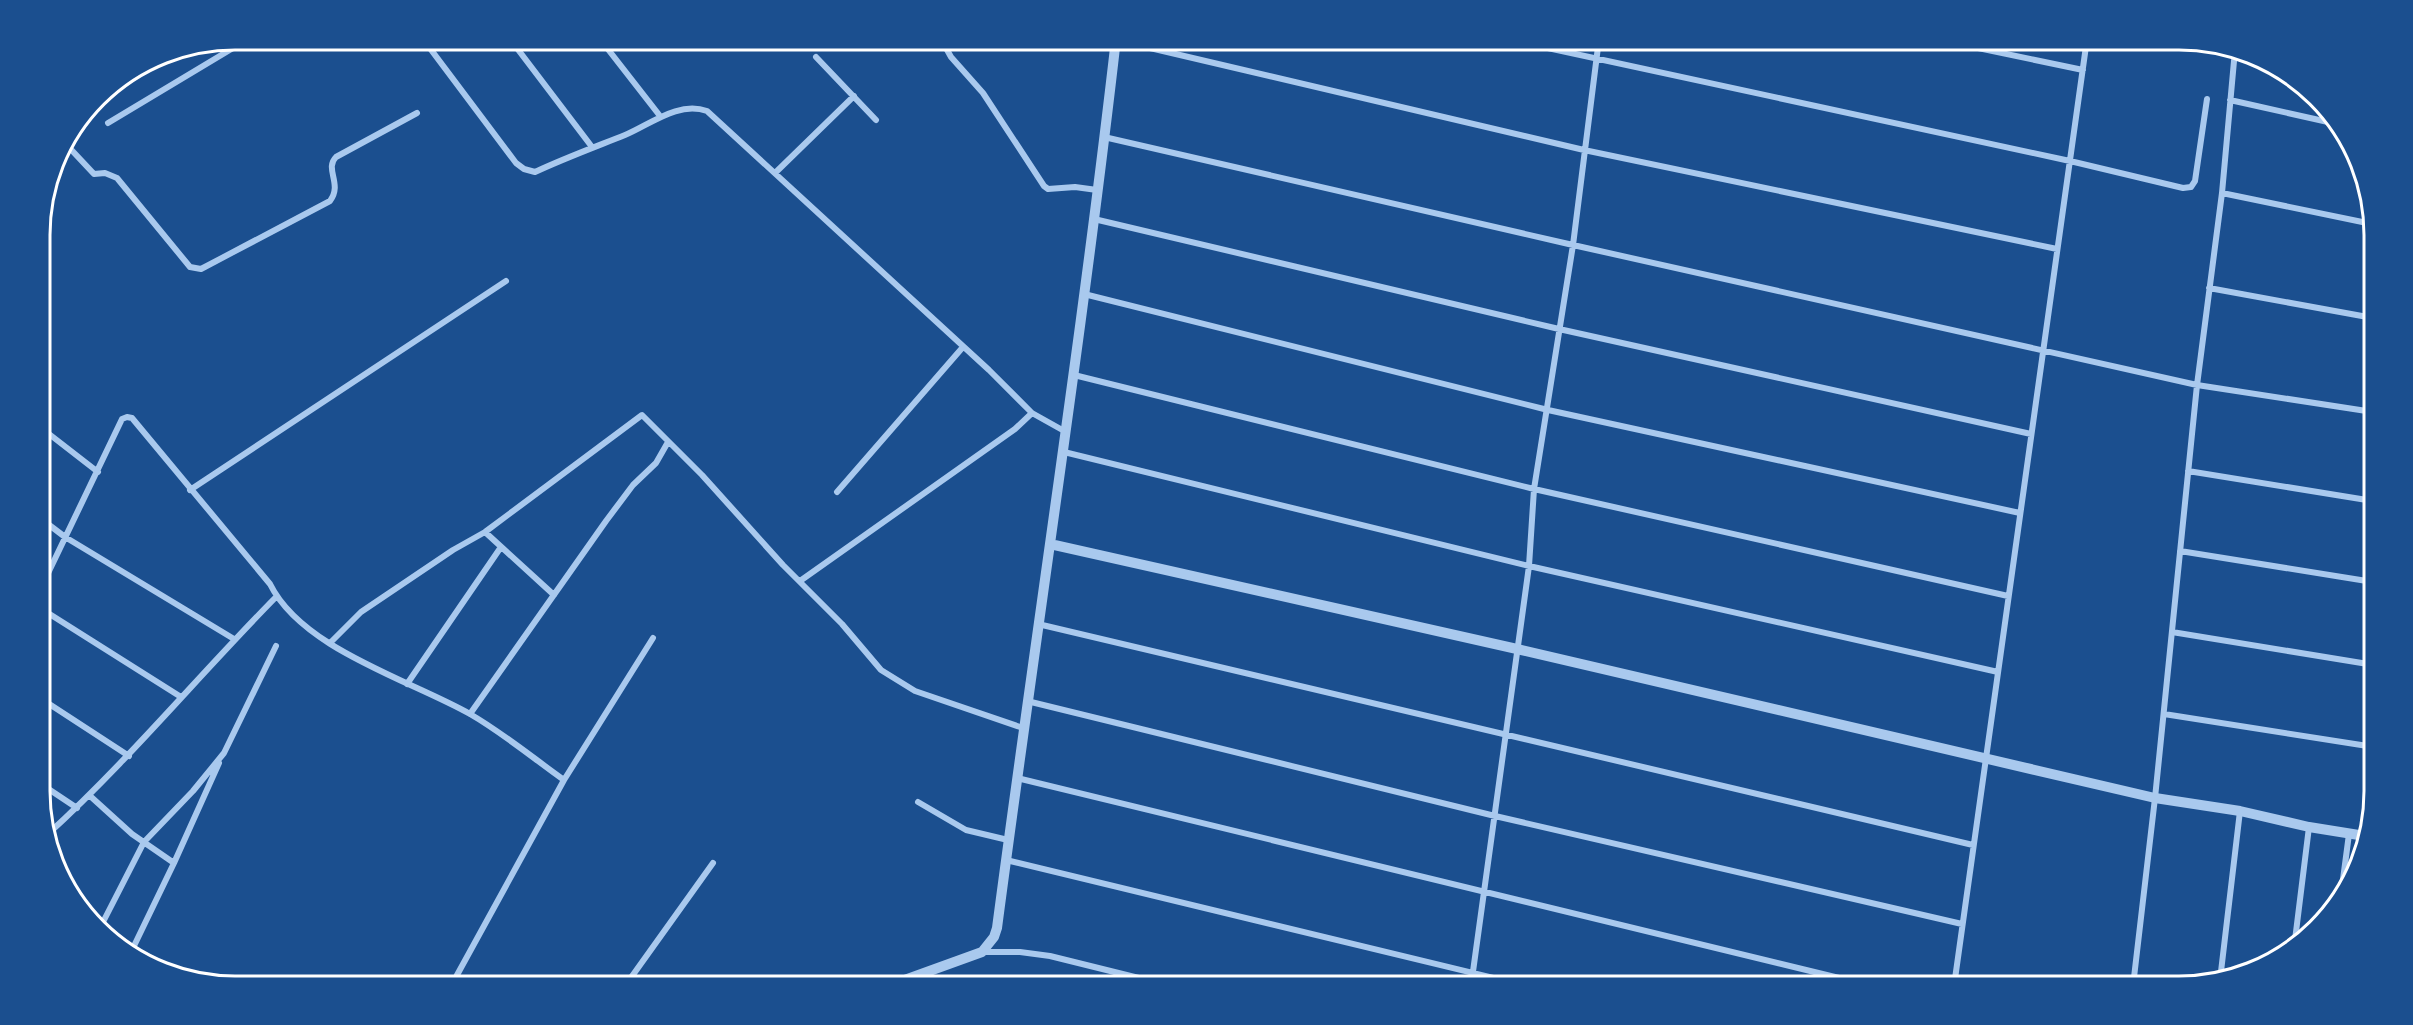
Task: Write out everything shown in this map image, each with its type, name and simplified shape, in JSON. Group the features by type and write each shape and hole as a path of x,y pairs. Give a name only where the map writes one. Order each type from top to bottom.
{"street":[{"path":"108,123 230,50"},
{"path":"431,50 516,163 524,169 535,172 626,134 660,116 687,108 707,111 1032,413 1066,432"},
{"path":"518,50 592,147"},
{"path":"609,50 660,116"},
{"path":"947,50 983,93 1044,186 1048,189 1076,187 1097,190"},
{"path":"982,951 994,937 997,928 1037,624 1064,452 1115,50"},
{"path":"1159,50 1584,150 2057,249"},
{"path":"1558,50 2070,161 2183,188 2191,187 2195,181 2207,99"},
{"path":"1473,974 1529,566 1534,489 1573,245 1597,50"},
{"path":"1988,50 2083,70"},
{"path":"1955,975 2086,50"},
{"path":"816,57 876,120"},
{"path":"2134,975 2164,714 2197,385 2222,193 2234,58"},
{"path":"775,173 854,96"},
{"path":"2230,100 2324,121"},
{"path":"71,149 94,174 105,173 117,178 190,267 195,270 201,269 330,201 335,194 336,185 331,167 336,157 417,113"},
{"path":"1104,137 2197,385 2364,411"},
{"path":"2222,193 2363,222"},
{"path":"1094,219 1559,329 2031,434"},
{"path":"190,490 506,281"},
{"path":"2209,288 2364,316"},
{"path":"1084,294 1548,410 2020,513"},
{"path":"837,492 963,347"},
{"path":"1074,375 1534,489 2008,596"},
{"path":"800,581 1015,429 1032,413"},
{"path":"330,643 361,612 453,550 484,532 642,415 842,624 874,664 915,691 1023,729"},
{"path":"50,569 122,419 132,418 270,584 276,597 310,629 330,643 407,684 470,714 564,780"},
{"path":"50,435 98,472"},
{"path":"470,714 633,485 656,463 668,442"},
{"path":"1064,452 1529,566 1998,672"},
{"path":"2188,471 2364,500"},
{"path":"50,526 65,537 234,639"},
{"path":"484,532 554,595"},
{"path":"1050,543 2155,798 2240,811 2309,827 2358,835"},
{"path":"407,684 501,547"},
{"path":"2180,551 2364,581"},
{"path":"54,829 129,756 234,639 276,597"},
{"path":"50,614 182,697"},
{"path":"1037,624 1973,845"},
{"path":"2172,632 2364,662"},
{"path":"457,976 564,780 653,638"},
{"path":"134,946 276,646"},
{"path":"1027,701 1495,816 1962,924"},
{"path":"50,705 129,756"},
{"path":"2164,714 2364,745"},
{"path":"104,921 144,842 193,791 224,753"},
{"path":"1017,778 1827,975"},
{"path":"50,790 77,808"},
{"path":"89,795 132,834 174,863"},
{"path":"918,802 966,830 1008,840"},
{"path":"2221,970 2240,811"},
{"path":"2296,933 2309,827"},
{"path":"2344,872 2349,834"},
{"path":"1006,860 1479,975"},
{"path":"632,976 713,863"},
{"path":"916,976 982,951 1050,956 1129,976"}]}
